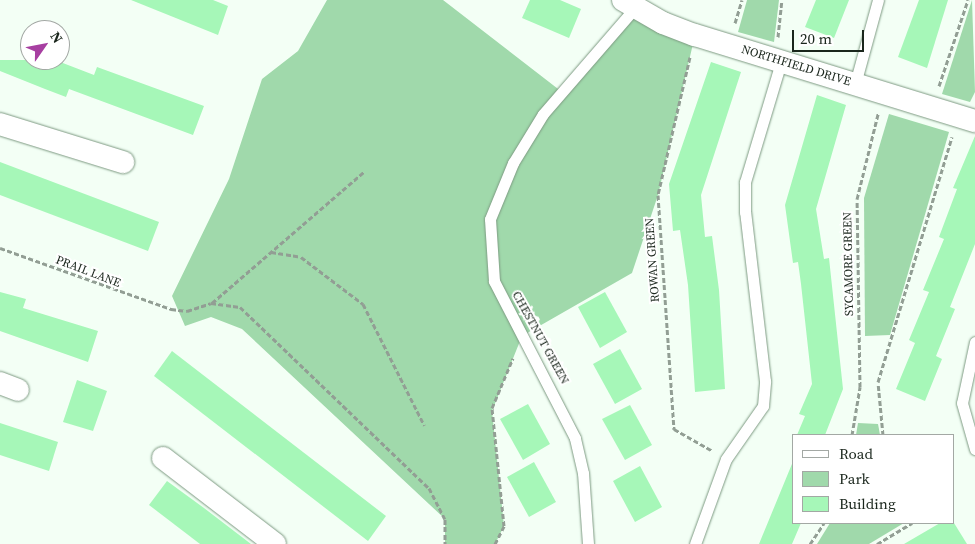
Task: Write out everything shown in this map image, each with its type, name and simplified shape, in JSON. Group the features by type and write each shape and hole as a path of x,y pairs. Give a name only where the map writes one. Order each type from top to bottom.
{"street":[{"name":"NORTHFIELD DRIVE","path":"628,5 695,34 966,118"},
{"path":"0,124 123,162"},
{"path":"163,458 274,544"}],"lane":[{"path":"855,84 878,0"},
{"name":"CHESTNUT GREEN","path":"588,544 583,474 575,438 494,281 490,219 498,195 543,114 628,5"},
{"path":"695,544 726,459 763,406 765,380 744,212 745,182 777,60"},
{"path":"975,342 962,403 975,449"}],"path":[{"path":"777,60 782,0"},
{"path":"932,108 968,0"},
{"name":"ROWAN GREEN","path":"695,34 658,195 674,429 726,459"},
{"name":"SYCAMORE GREEN","path":"852,434 860,387 857,199 884,94"},
{"path":"883,434 878,382 966,118"},
{"path":"211,303 364,172"},
{"name":"PRAIL LANE","path":"0,248 171,310 188,311 211,303"},
{"path":"271,252 301,257 363,304 424,425"},
{"path":"211,303 240,308 395,453 440,505 445,544"},
{"path":"495,544 504,526 492,408 522,336"},
{"path":"810,544 823,524"},
{"path":"877,544 910,524"}],"green space":[{"path":"327,0 443,0 562,92 634,9 695,35 658,195 632,273 522,336 492,411 504,526 495,544 445,544 445,519 242,329 211,317 185,326 172,296 229,179 262,79 298,51"},
{"path":"747,0 779,0 774,42 738,32"},
{"path":"972,0 975,92 970,102 942,94"},
{"path":"889,114 949,132 890,335 865,336 864,198"},
{"path":"858,423 878,424 880,434 856,434"},
{"path":"829,524 902,524 869,544 817,544"}],"building":[{"path":"131,0 213,0 228,6 218,35"},
{"path":"530,0 560,0 581,9 569,38 522,18"},
{"path":"816,0 849,0 834,38 805,27"},
{"path":"919,0 948,0 927,68 898,57"},
{"path":"0,60 20,60 20,70 70,70 70,66 94,75 97,67 204,106 193,135 69,89 66,97 0,71"},
{"path":"711,62 741,72 701,195 705,237 712,236 719,290 725,389 695,392 688,285 680,230 673,231 669,184"},
{"path":"817,95 846,105 816,209 824,259 829,258 843,389 825,434 797,434 805,416 799,414 812,384 798,262 793,263 785,205"},
{"path":"975,136 975,244 950,307 955,309 936,356 942,359 925,401 896,389 915,343 909,340 929,292 923,290 944,239 939,237 957,189 953,188"},
{"path":"0,162 159,222 148,251 0,195"},
{"path":"0,292 26,299 23,308 98,331 88,362 0,331"},
{"path":"605,292 627,332 600,348 578,307"},
{"path":"620,349 642,389 615,404 593,364"},
{"path":"172,351 386,516 368,541 154,376"},
{"path":"77,380 107,391 93,431 63,422"},
{"path":"528,404 550,444 523,460 500,419"},
{"path":"630,405 652,445 625,460 602,419"},
{"path":"0,423 58,442 49,471 0,455"},
{"path":"534,462 556,502 529,517 507,477"},
{"path":"792,464 792,524 801,524 792,544 759,544"},
{"path":"640,466 662,507 635,522 613,481"},
{"path":"167,481 251,544 200,544 149,505"},
{"path":"938,524 955,524 967,544 904,544"}]}
